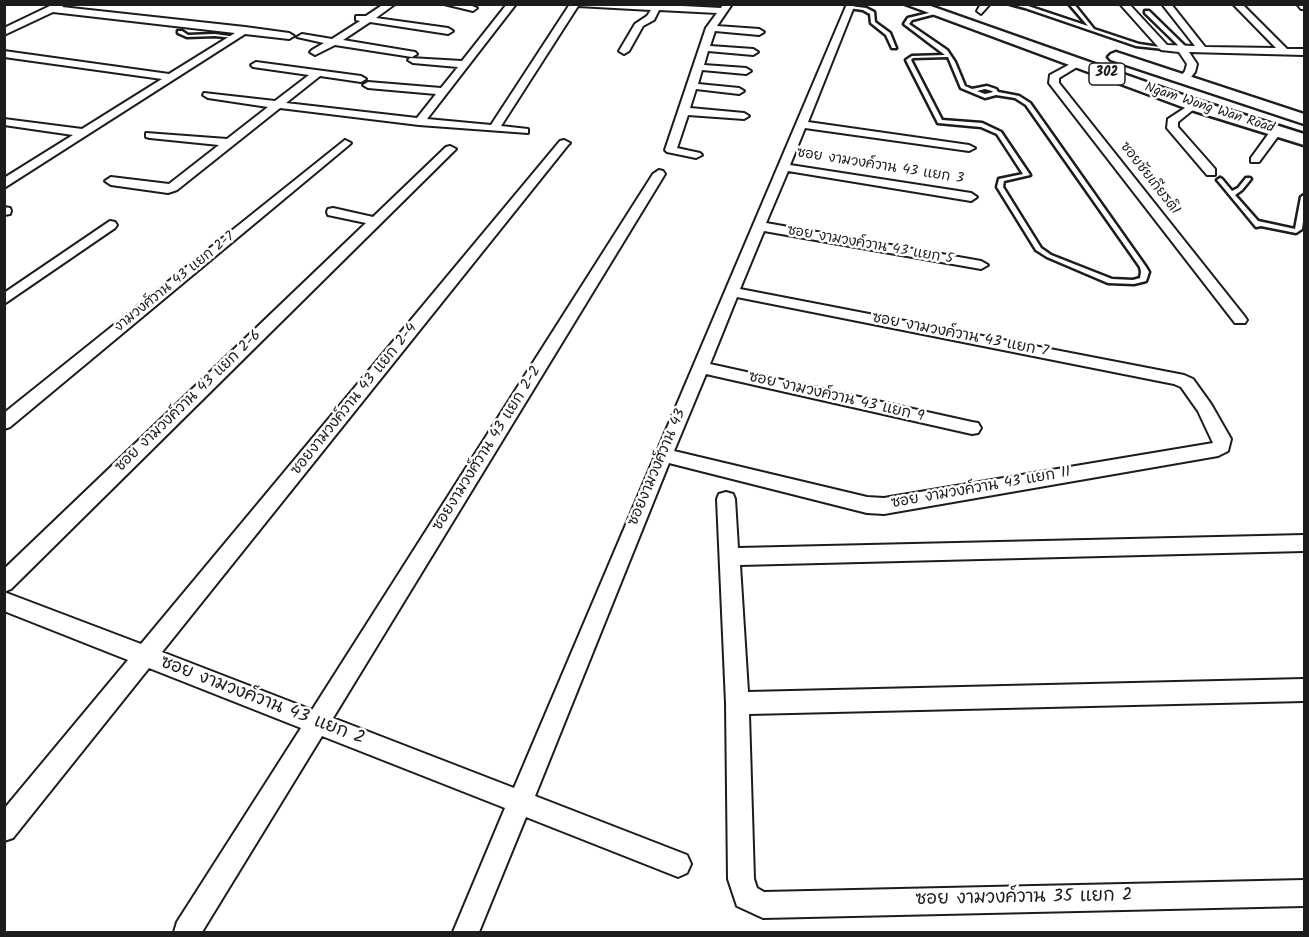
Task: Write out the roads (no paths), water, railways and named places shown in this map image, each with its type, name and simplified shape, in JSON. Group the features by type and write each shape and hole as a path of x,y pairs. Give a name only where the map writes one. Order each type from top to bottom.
{"main road":[{"name":"Ngam Wong Wan Road","path":"911,4 934,7 1192,91 1305,124"},
{"name":"Ngam Wong Wan Road","path":"934,7 1077,64 1194,105 1305,140"},
{"name":"Ngam Wong Wan Road","path":"934,7 1186,96 1305,133"},
{"name":"Ngam Wong Wan Road","path":"1104,53 1305,118"}],"street":[{"path":"364,19 379,4"},
{"path":"315,52 391,4"},
{"path":"448,4 473,8"},
{"path":"419,122 512,4"},
{"path":"494,128 575,4"},
{"path":"580,4 725,8"},
{"path":"1124,4 1164,48 1305,52"},
{"path":"1166,4 1203,50"},
{"path":"1237,4 1285,52"},
{"path":"1301,4 1305,8"},
{"name":"ซอยงามวงศ์วาน 43","path":"466,933 850,6"},
{"path":"5,31 58,7 290,36"},
{"path":"624,51 639,24 651,18 662,7"},
{"path":"696,155 671,150 711,28 725,8"},
{"path":"190,24 196,18 196,14"},
{"path":"364,19 448,31"},
{"path":"711,28 759,32"},
{"path":"4,184 245,30"},
{"path":"302,37 463,64"},
{"path":"705,48 753,52"},
{"path":"1183,80 1190,72 1192,64 1184,49"},
{"path":"4,54 170,77"},
{"path":"256,64 365,82 443,91"},
{"name":"ซอยชัยเกียรติ1","path":"1077,64 1053,77 1054,83 1240,320"},
{"path":"698,67 746,71"},
{"path":"111,181 171,188 318,73"},
{"path":"692,86 739,91"},
{"path":"208,95 276,106 524,131"},
{"path":"1194,105 1172,122 1172,125 1216,176"},
{"path":"684,111 744,116"},
{"path":"4,122 84,133"},
{"path":"801,124 969,148"},
{"path":"1255,160 1275,131"},
{"path":"150,135 229,143"},
{"name":"งามวงศ์วาน 43 แยก 2-7","path":"4,423 345,143"},
{"name":"ซอยงามวงค์วาน 43 แยก 2-4","path":"4,829 564,143"},
{"name":"ซอย งามวงค์วาน 43 แยก 2-6","path":"4,583 450,149"},
{"name":"ซอย งามวงค์วาน 43 แยก 3","path":"783,167 971,197"},
{"name":"ซอยงามวงศ์วาน 43 แยก 2-2","path":"187,933 659,174"},
{"path":"333,212 374,221"},
{"path":"4,300 110,225"},
{"name":"ซอย งามวงค์วาน 43 แยก 5","path":"759,226 981,265"},
{"name":"ซอย งามวงค์วาน 43 แยก 7","path":"732,292 1174,378 1187,383 1222,439"},
{"name":"ซอย งามวงค์วาน 43 แยก 9","path":"700,367 972,428"},
{"name":"ซอย งามวงค์วาน 43 แยก 11","path":"664,455 867,505 884,506 1218,449 1222,446 1222,439"},
{"path":"726,499 737,703 1305,690"},
{"path":"729,557 1305,543"},
{"name":"ซอย งามวงค์วาน 43 แยก 2","path":"4,601 678,864"},
{"name":"ซอย งามวงค์วาน 35 แยก 2","path":"737,703 741,879 746,897 764,905 1305,893"}],"lane":[{"path":"1012,4 1138,45 1164,48"},
{"path":"1071,4 1094,31"},
{"path":"1026,7 1042,5"},
{"path":"850,6 872,13 873,22 888,34 894,47"},
{"path":"934,7 910,19 906,24 940,47 949,56 962,86 985,96 996,93 1020,98 1032,109 1143,267 1145,272 1143,279 1134,282 1111,281 1038,249 1000,187 1001,180 1027,175 999,133 982,125 940,122 908,60 912,57 949,56"},
{"path":"1147,12 1184,49"},
{"path":"180,32 187,36 234,37"},
{"path":"1216,176 1262,231"},
{"path":"1232,194 1240,189 1248,179"},
{"path":"1296,231 1299,229 1305,197"},
{"path":"1256,223 1305,234"}]}
